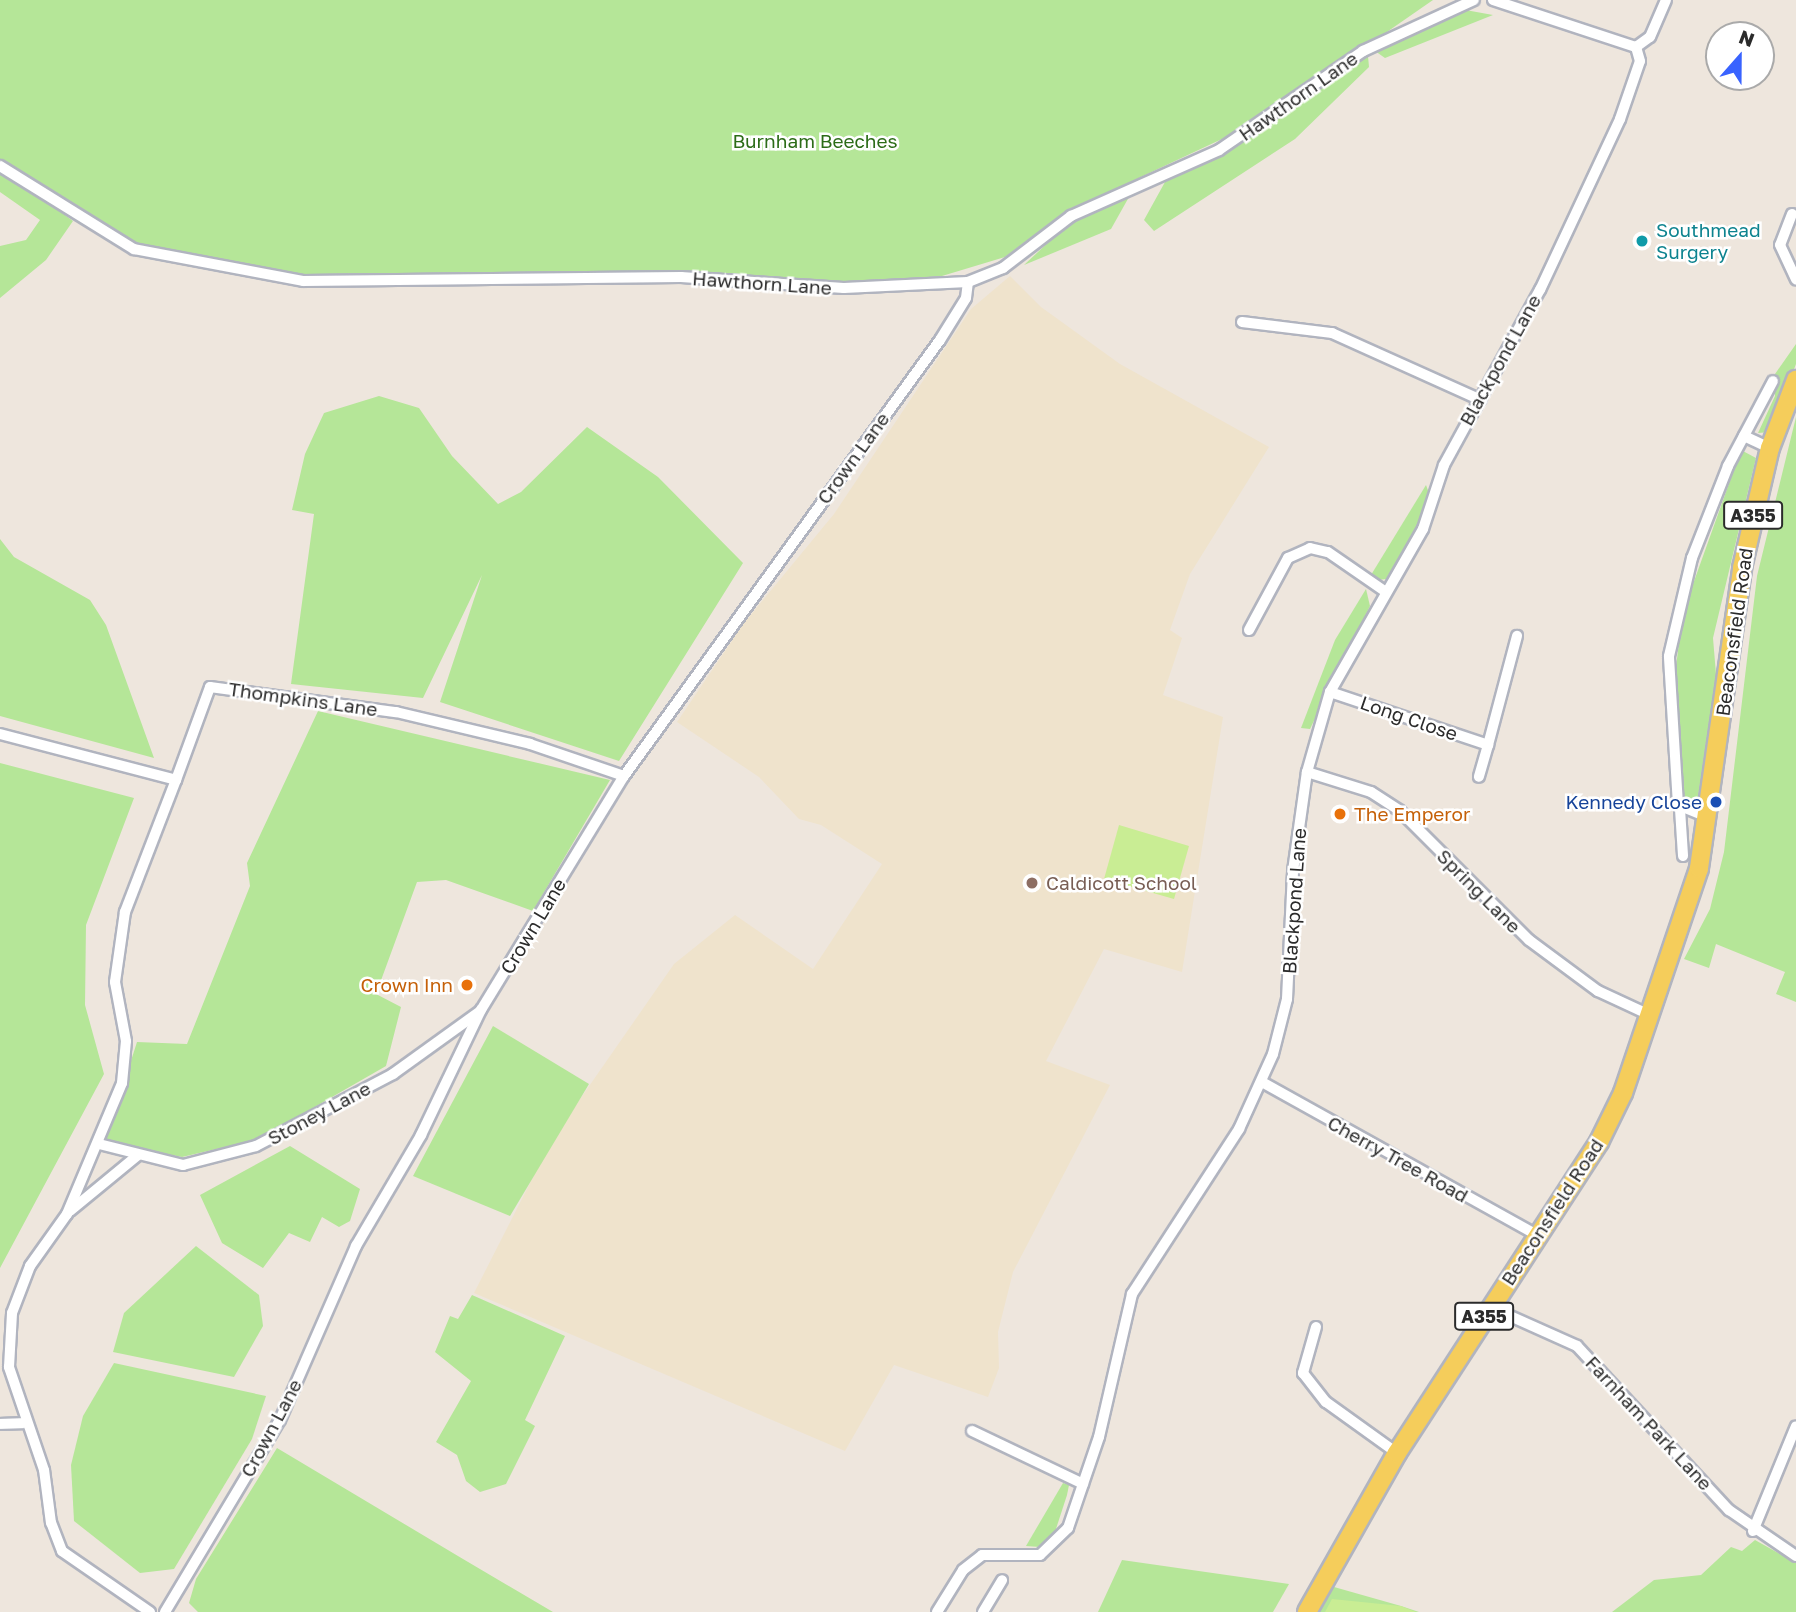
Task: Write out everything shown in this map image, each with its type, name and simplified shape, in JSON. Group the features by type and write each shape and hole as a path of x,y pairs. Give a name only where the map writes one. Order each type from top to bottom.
{"main road":[{"name":"Beaconsfield Road","path":"1307,1612 1397,1453 1535,1234 1599,1143 1652,1016 1710,818 1742,568 1770,448 1796,380"}],"street":[{"name":"Hawthorn Lane","path":"0,166 134,249 303,281 681,277 844,288 968,282 1003,268 1071,216 1219,150 1363,51 1474,0"},
{"path":"1493,0 1636,47 1650,37 1666,0"},
{"name":"Blackpond Lane","path":"937,1612 962,1570 982,1555 1040,1555 1058,1544 1083,1484 1132,1294 1239,1129 1262,1083 1287,999 1293,871 1307,772 1330,692 1386,592 1620,119 1640,61 1636,47"},
{"path":"1792,214 1780,246 1796,280"},
{"name":"Crown Lane","path":"165,1612 280,1420 356,1247 421,1135 481,1010 624,776 940,340 966,298 968,282"},
{"path":"1242,322 1332,334 1481,400"},
{"path":"1683,856 1670,656 1692,558 1744,436 1773,381"},
{"path":"1744,436 1770,448"},
{"path":"1249,630 1288,558 1310,548 1328,552 1386,592"},
{"path":"1479,777 1517,636"},
{"name":"Thompkins Lane","path":"176,779 210,687 396,712 530,744 624,776"},
{"name":"Long Close","path":"1330,692 1488,745"},
{"path":"0,734 176,779 125,912 115,982 126,1041 122,1083 99,1144 67,1214 30,1266 12,1313 9,1367 23,1423 44,1470 51,1523 62,1551 150,1612"},
{"name":"Spring Lane","path":"1307,772 1371,792 1400,811 1529,940 1598,991 1652,1016"},
{"path":"1680,809 1710,818"},
{"name":"Stoney Lane","path":"99,1144 183,1165 256,1146 393,1074 481,1010"},
{"name":"Cherry Tree Road","path":"1262,1083 1535,1234"},
{"path":"67,1214 138,1155"},
{"name":"Farnham Park Lane","path":"1490,1307 1577,1346 1753,1531 1796,1556"},
{"path":"1316,1327 1303,1373 1326,1402 1397,1453"},
{"path":"0,1378 9,1367"},
{"path":"0,1424 23,1423"},
{"path":"1753,1531 1796,1426"},
{"path":"972,1431 1083,1484"},
{"path":"983,1612 1002,1580"}],"shaded area":[{"name":"Caldicott School","path":"1010,276 1041,307 1120,364 1269,447 1190,574 1170,630 1182,638 1163,695 1223,717 1182,972 1104,949 1046,1061 1110,1085 1013,1272 998,1332 999,1368 988,1397 894,1365 845,1451 474,1293 553,1138 674,964 735,915 813,969 882,864 821,825 799,819 759,777 677,722 744,623 834,514 971,309"}],"green space":[{"name":"Burnham Beeches","path":"0,0 1433,0 1254,124 1064,213 1005,257 942,276 843,284 281,275 150,252 95,225 0,160"},
{"path":"1460,9 1493,15 1385,58 1375,51"},
{"path":"1368,56 1369,67 1295,139 1154,231 1144,220 1165,182 1260,132"},
{"path":"0,167 73,221 46,260 0,298 0,246 26,240 40,220 0,192"},
{"path":"1129,197 1111,229 1024,265 1069,223"},
{"path":"1796,344 1796,364 1770,432 1758,433 1775,396 1775,374"},
{"path":"379,396 419,408 452,456 498,504 521,492 587,427 658,477 743,563 619,761 440,702 482,575 423,698 291,684 314,514 292,510 305,454 324,413"},
{"path":"1796,417 1796,1002 1776,994 1785,972 1716,944 1709,968 1684,959 1710,909 1724,852 1757,576"},
{"path":"1741,450 1756,458 1713,638 1716,674 1697,804 1682,801 1674,682 1683,612"},
{"path":"1426,485 1430,496 1413,535 1386,579 1378,580 1371,575"},
{"path":"0,539 14,557 90,600 106,625 154,758 0,716"},
{"path":"1366,589 1370,606 1310,729 1301,728 1335,640"},
{"path":"318,711 610,780 533,911 446,880 417,882 376,994 401,1007 386,1066 259,1139 182,1157 105,1142 137,1042 187,1044 250,886 247,863"},
{"path":"0,763 134,798 86,925 85,1005 104,1074 0,1268"},
{"path":"1119,825 1189,846 1174,899 1104,879"},
{"path":"493,1026 589,1084 510,1216 413,1176"},
{"path":"290,1146 360,1189 350,1221 339,1227 322,1217 310,1242 289,1233 263,1268 222,1243 200,1195"},
{"path":"196,1246 259,1295 263,1326 234,1377 113,1352 124,1313"},
{"path":"472,1295 565,1336 525,1420 535,1426 506,1484 480,1492 466,1481 457,1455 436,1442 471,1381 435,1352 450,1316 458,1319"},
{"path":"114,1363 266,1396 252,1439 174,1569 140,1573 74,1521 71,1465 83,1416"},
{"path":"277,1448 553,1612 198,1612 189,1603 196,1579"},
{"path":"1063,1483 1069,1485 1054,1535 1040,1547 1026,1546"},
{"path":"1755,1540 1796,1563 1796,1612 1612,1612 1654,1580 1701,1575 1731,1547 1742,1551"},
{"path":"1122,1560 1289,1584 1273,1612 1098,1612"},
{"path":"1327,1585 1401,1606 1419,1612 1313,1612"},
{"path":"1332,1599 1401,1606 1416,1612 1325,1612"}],"place":[{"name":"Southmead Surgery","path":"1642,241"},
{"name":"Kennedy Close","path":"1716,802"},
{"name":"The Emperor","path":"1340,814"},
{"name":"Caldicott School","path":"1032,883"},
{"name":"Crown Inn","path":"467,985"}]}
